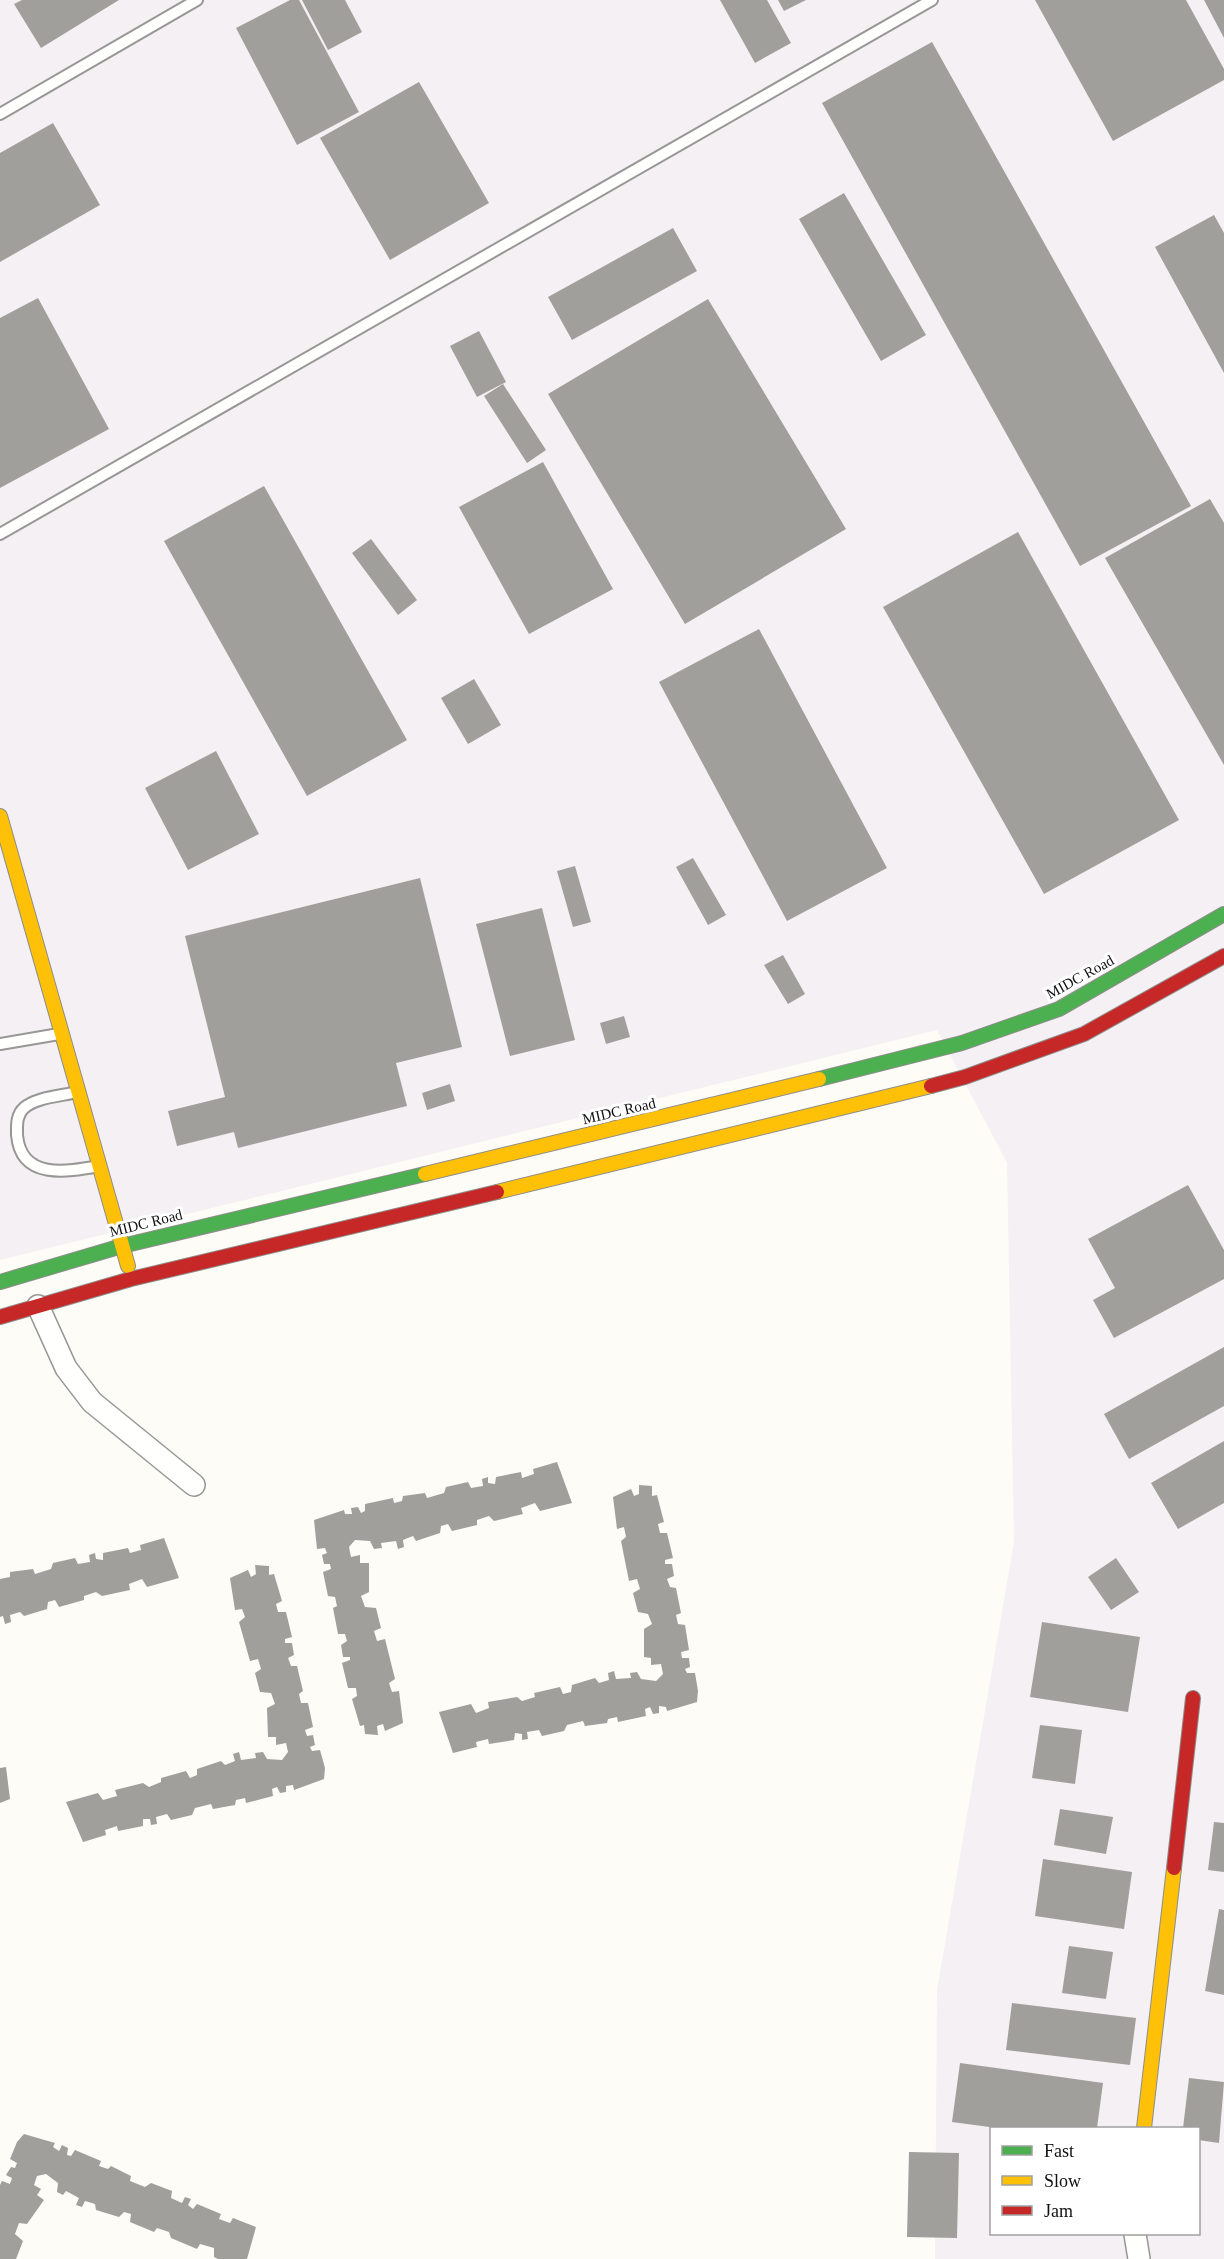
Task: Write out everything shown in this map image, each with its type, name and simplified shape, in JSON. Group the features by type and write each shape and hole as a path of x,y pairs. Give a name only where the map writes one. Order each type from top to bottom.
{"main road":[{"path":"0,816 131,1279"},
{"name":"MIDC Road","path":"0,1282 122,1246 754,1096 962,1043 1059,1009 1224,914"},
{"path":"0,1317 131,1279 763,1129 965,1077 1084,1034 1224,956"},
{"path":"1144,2127 1193,1698"}],"street":[{"path":"38,1306 66,1368 92,1402 194,1485"},
{"path":"1135,2235 1139,2259"}],"lane":[{"path":"0,114 196,0"},
{"path":"0,534 932,0"},
{"path":"0,1044 62,1033"},
{"path":"78,1092 47,1099 24,1108 17,1120 22,1154 30,1165 42,1171 78,1170 99,1166"}],"shaded area":[{"path":"0,0 1224,0 1224,2259 935,2259 937,1990 1014,1542 1007,1163 937,1030 0,1260"}],"building":[{"path":"22,0 119,0 41,48 14,4"},
{"path":"290,0 299,0 359,112 297,145 236,28"},
{"path":"302,0 345,0 362,32 328,50"},
{"path":"720,0 767,0 791,43 755,63"},
{"path":"778,0 806,0 784,11"},
{"path":"1035,0 1186,0 1224,69 1224,80 1113,141"},
{"path":"1204,0 1224,0 1224,38"},
{"path":"932,42 1191,506 1080,566 822,103"},
{"path":"419,82 489,203 390,260 320,138"},
{"path":"53,123 100,205 0,262 0,153"},
{"path":"844,193 926,335 881,361 799,219"},
{"path":"1214,215 1224,233 1224,373 1155,247"},
{"path":"673,228 697,271 572,340 548,297"},
{"path":"38,298 109,429 0,488 0,318"},
{"path":"708,299 846,529 685,624 548,394"},
{"path":"479,331 506,382 477,397 450,346"},
{"path":"503,384 546,450 527,463 484,396"},
{"path":"543,462 613,589 529,634 459,507"},
{"path":"264,486 407,740 307,796 164,541"},
{"path":"1210,499 1224,523 1224,765 1105,558"},
{"path":"1018,532 1179,820 1044,894 883,607"},
{"path":"371,539 417,600 398,615 352,553"},
{"path":"759,629 887,868 787,921 659,682"},
{"path":"474,679 501,725 468,744 441,698"},
{"path":"216,751 259,834 188,870 145,788"},
{"path":"693,858 726,915 708,925 676,867"},
{"path":"575,866 591,922 573,927 557,871"},
{"path":"420,878 462,1047 396,1063 407,1106 238,1148 234,1132 177,1146 168,1111 225,1097 185,936"},
{"path":"542,908 575,1040 510,1056 476,924"},
{"path":"783,955 805,994 788,1004 764,965"},
{"path":"624,1016 630,1037 606,1044 600,1023"},
{"path":"450,1084 455,1101 427,1110 422,1093"},
{"path":"1188,1185 1224,1250 1224,1279 1114,1338 1093,1300 1115,1288 1088,1239"},
{"path":"1224,1347 1224,1406 1129,1459 1104,1414"},
{"path":"1224,1441 1224,1503 1178,1529 1151,1483"},
{"path":"557,1462 572,1503 540,1511 535,1503 521,1508 523,1514 494,1521 489,1516 477,1520 477,1525 452,1531 448,1524 441,1526 440,1533 416,1541 413,1536 403,1540 404,1547 398,1549 396,1541 381,1543 382,1548 374,1549 370,1541 355,1540 349,1547 351,1557 360,1555 360,1563 369,1563 369,1592 361,1596 365,1607 376,1608 381,1628 374,1631 377,1641 385,1639 395,1679 389,1683 392,1692 399,1691 403,1723 385,1731 383,1724 377,1726 378,1735 365,1734 364,1725 360,1726 352,1699 357,1696 356,1688 348,1688 342,1663 350,1660 350,1657 343,1657 341,1645 347,1641 345,1634 338,1634 333,1608 337,1606 335,1597 328,1596 323,1572 331,1569 330,1564 324,1564 322,1555 327,1553 325,1548 317,1549 314,1520 344,1510 345,1514 352,1514 351,1508 358,1507 361,1513 365,1511 365,1504 393,1498 394,1503 402,1501 403,1496 425,1493 427,1498 444,1493 446,1487 468,1482 471,1488 483,1486 482,1479 488,1477 488,1483 495,1484 496,1477 521,1472 522,1478 534,1474 533,1469"},
{"path":"639,1485 652,1486 652,1496 657,1495 664,1522 658,1524 660,1533 667,1533 673,1558 665,1560 665,1564 672,1564 674,1576 667,1579 670,1587 676,1588 681,1613 676,1615 678,1624 685,1625 689,1650 681,1652 682,1658 689,1658 690,1667 685,1669 687,1673 695,1673 697,1702 667,1711 666,1707 659,1706 659,1713 653,1714 650,1707 645,1709 646,1716 618,1722 617,1717 608,1719 607,1723 585,1726 583,1721 567,1725 564,1731 542,1736 539,1730 527,1732 528,1739 522,1740 522,1734 515,1733 514,1740 489,1744 488,1739 476,1742 477,1747 453,1753 439,1712 471,1704 476,1713 489,1708 488,1702 517,1697 522,1701 535,1697 534,1693 560,1687 563,1694 571,1692 572,1685 595,1678 599,1683 609,1680 608,1673 614,1671 616,1679 631,1678 630,1673 637,1672 641,1679 656,1681 663,1674 661,1664 651,1665 651,1658 644,1657 644,1629 652,1624 648,1614 638,1612 633,1593 640,1589 637,1579 629,1581 621,1541 626,1537 624,1527 617,1529 613,1497 631,1489 634,1496 639,1494"},
{"path":"164,1538 179,1578 147,1587 142,1579 129,1584 130,1590 102,1596 96,1592 84,1596 84,1600 59,1607 55,1600 48,1602 47,1609 24,1616 20,1612 10,1615 11,1622 5,1624 3,1616 0,1617 0,1579 10,1577 10,1572 33,1569 35,1574 51,1569 53,1563 75,1558 78,1564 90,1562 89,1555 95,1553 96,1559 103,1560 103,1553 128,1548 130,1553 141,1550 140,1545"},
{"path":"1116,1558 1139,1592 1111,1610 1088,1577"},
{"path":"255,1565 269,1566 269,1575 274,1574 282,1601 276,1604 278,1612 286,1612 292,1637 285,1639 285,1643 292,1643 294,1655 288,1658 291,1666 297,1666 303,1691 299,1694 301,1703 308,1703 313,1727 305,1730 307,1736 313,1735 315,1745 310,1747 312,1751 320,1750 325,1768 324,1779 294,1790 293,1785 286,1786 286,1792 280,1793 277,1787 272,1789 273,1796 246,1803 245,1798 236,1800 235,1805 213,1809 211,1804 195,1808 192,1815 171,1820 167,1814 156,1817 157,1824 151,1825 150,1819 143,1819 143,1826 118,1831 117,1826 105,1830 106,1835 83,1842 66,1802 98,1793 103,1800 117,1796 115,1790 143,1783 149,1787 161,1782 161,1778 186,1771 190,1778 197,1775 197,1769 221,1761 225,1765 235,1761 233,1754 239,1752 241,1760 256,1758 255,1753 263,1752 267,1759 282,1760 288,1752 286,1743 276,1745 276,1737 268,1737 267,1708 275,1704 271,1693 260,1692 255,1673 261,1669 258,1659 250,1661 239,1622 245,1617 242,1609 235,1610 230,1578 248,1570 251,1577 256,1574"},
{"path":"1042,1622 1140,1637 1128,1712 1030,1697"},
{"path":"1040,1725 1082,1730 1075,1784 1032,1778"},
{"path":"6,1767 10,1799 0,1803 0,1768"},
{"path":"1060,1809 1113,1817 1106,1854 1054,1845"},
{"path":"1214,1822 1224,1823 1224,1872 1208,1870"},
{"path":"1043,1859 1132,1872 1124,1929 1035,1916"},
{"path":"1219,1909 1224,1910 1224,1995 1205,1991"},
{"path":"1069,1946 1113,1952 1106,1999 1062,1993"},
{"path":"1012,2003 1136,2018 1130,2065 1006,2050"},
{"path":"960,2063 1103,2083 1097,2127 990,2127 952,2122"},
{"path":"1189,2078 1224,2082 1219,2143 1200,2140 1200,2127 1183,2127"},
{"path":"24,2134 55,2143 53,2147 59,2151 62,2145 68,2148 67,2155 71,2156 75,2150 101,2161 99,2166 108,2169 111,2166 131,2176 130,2181 145,2187 151,2183 172,2191 171,2198 182,2203 185,2197 191,2199 188,2205 193,2209 197,2204 221,2214 219,2219 230,2223 233,2218 256,2227 247,2259 218,2259 214,2257 214,2248 200,2244 197,2249 171,2238 169,2232 157,2228 154,2232 130,2222 131,2214 124,2212 119,2217 96,2210 95,2204 85,2201 82,2207 76,2205 79,2198 66,2191 63,2195 57,2192 58,2183 46,2174 37,2176 34,2185 41,2189 37,2195 44,2200 27,2224 19,2223 15,2234 23,2241 16,2259 0,2259 0,2185 2,2181 10,2184 12,2178 6,2175 11,2167 15,2168 17,2163 10,2159 17,2142"},
{"path":"909,2152 959,2153 957,2238 907,2237"}],"traffic: fast":[{"path":"819,1079 962,1043 1059,1009 1224,914"},
{"path":"0,1282 122,1246 425,1174"}],"traffic: slow":[{"path":"0,816 128,1266"},
{"path":"425,1174 819,1079"},
{"path":"497,1192 931,1086"},
{"path":"1144,2127 1174,1868"}],"traffic: jam":[{"path":"931,1086 965,1077 1084,1034 1224,956"},
{"path":"0,1317 131,1279 497,1192"},
{"path":"1174,1868 1193,1698"}]}
